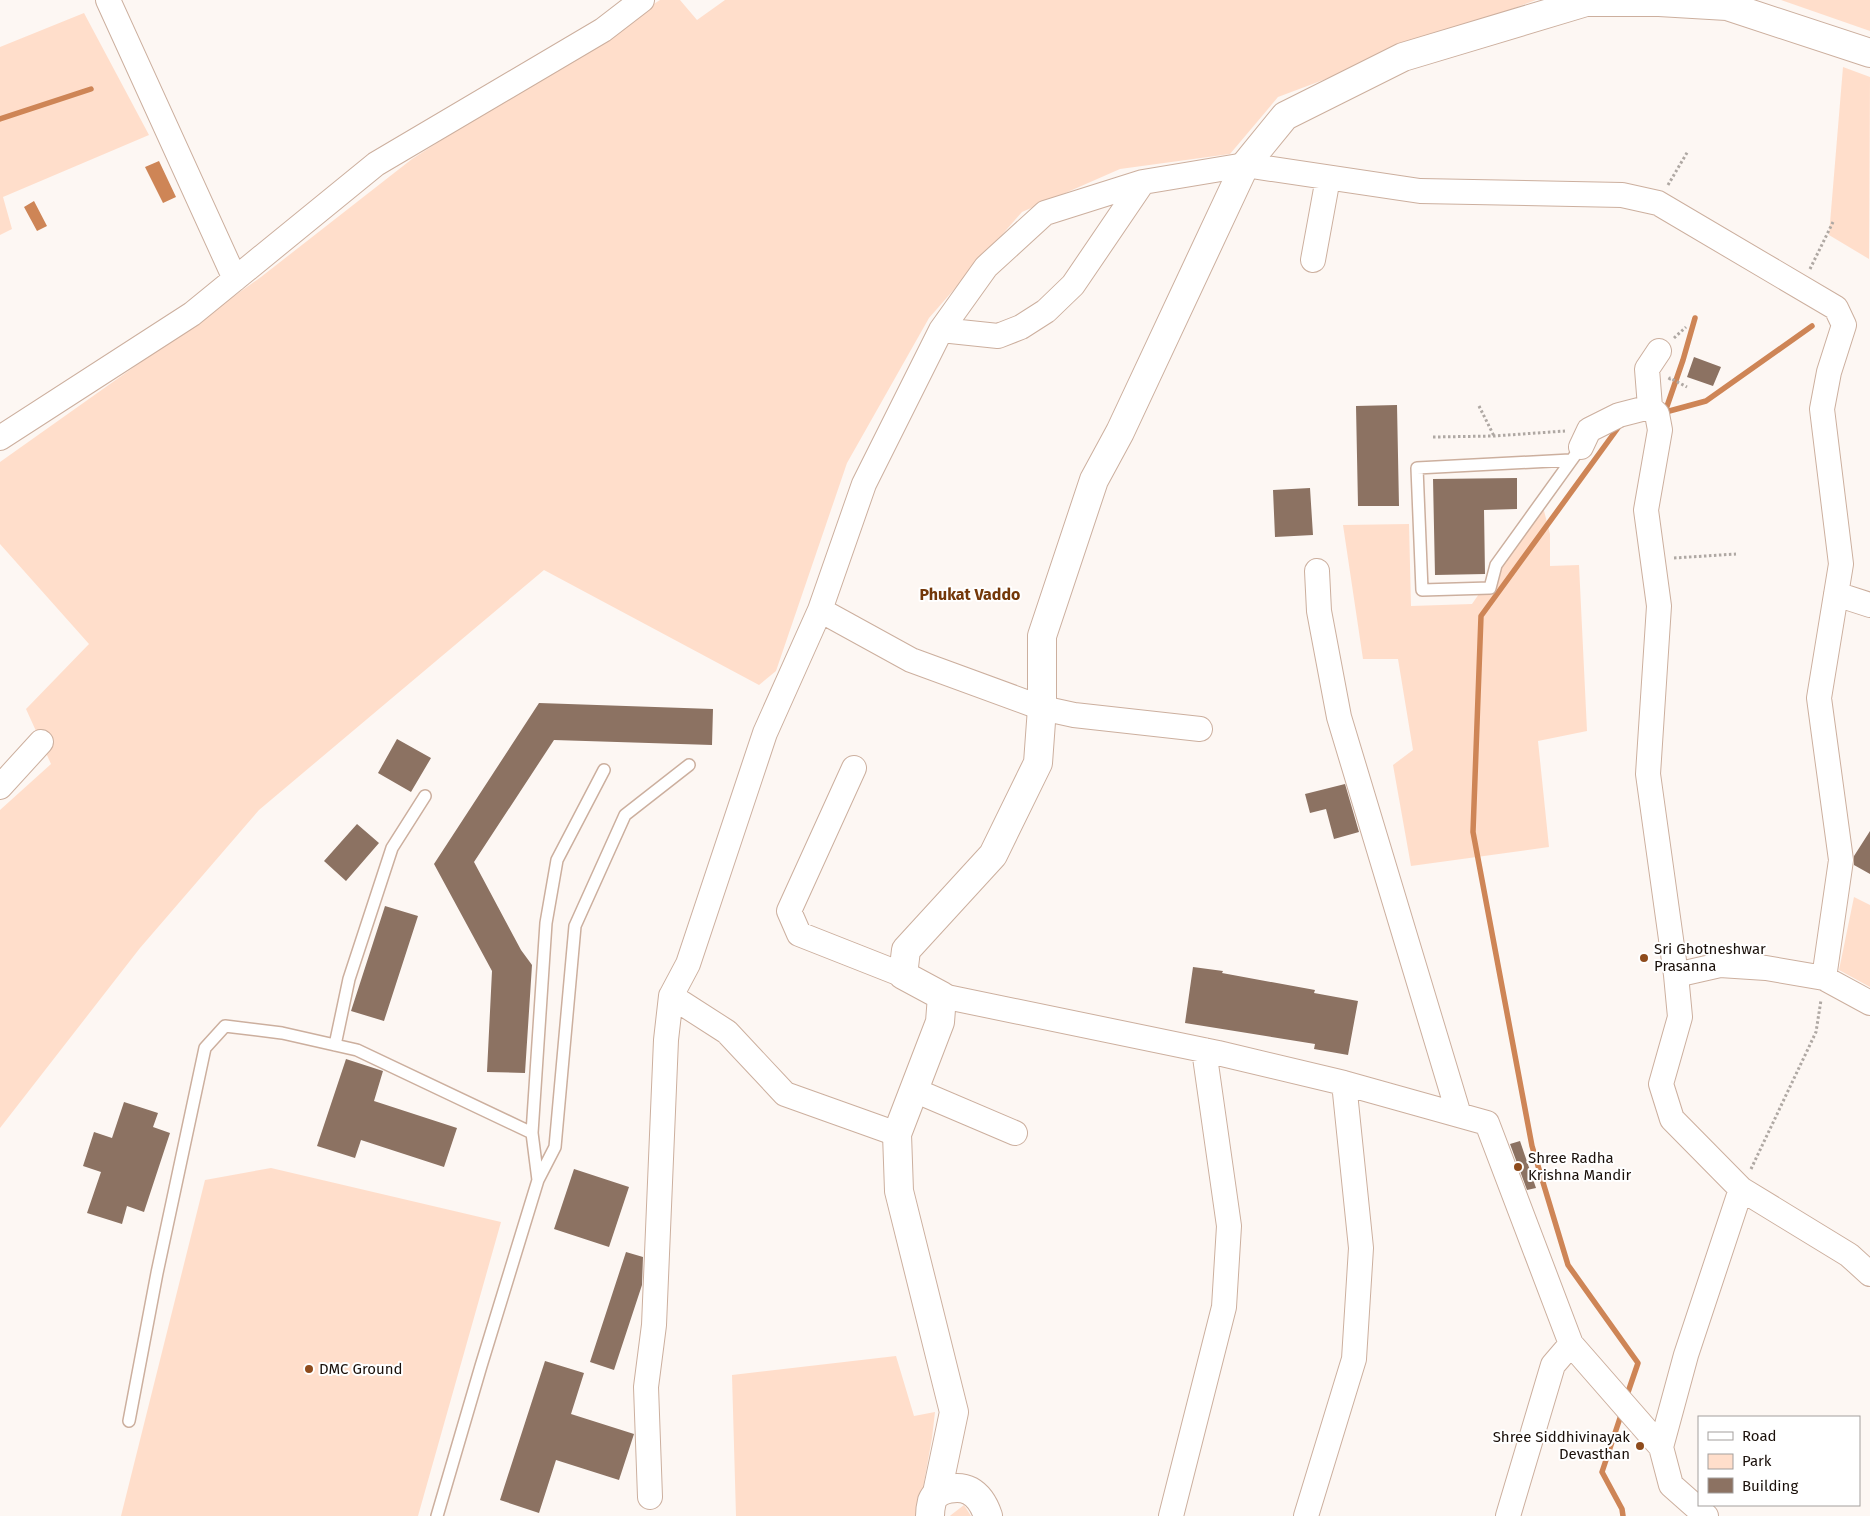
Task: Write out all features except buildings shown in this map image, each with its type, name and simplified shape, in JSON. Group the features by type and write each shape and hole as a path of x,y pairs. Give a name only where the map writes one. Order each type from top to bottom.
{"street":[{"path":"108,0 235,279"},
{"path":"0,438 192,314 376,164 603,30 642,0"},
{"path":"903,976 906,950 992,855 1038,764 1042,708 1042,636 1094,480 1120,432 1245,165 1285,116 1403,58 1586,2 1659,2 1727,6 1870,53"},
{"path":"650,1497 646,1387 654,1325 666,1040 671,996 688,964 764,733 820,610 864,484 941,330 986,267 1045,213 1144,182 1245,165 1420,191 1622,196 1658,203 1836,308 1844,325 1829,372 1822,409 1841,564 1819,698 1841,860 1824,978"},
{"path":"1313,260 1328,178"},
{"path":"941,330 998,336 1022,327 1046,311 1073,285 1144,182"},
{"path":"1659,351 1647,369 1650,407 1657,414 1660,430 1646,510 1659,606 1648,774 1676,975 1680,1018 1661,1084 1672,1119 1741,1189 1849,1255 1870,1274"},
{"path":"1580,446 1620,415 1650,407"},
{"path":"1317,571 1319,611 1338,717 1459,1115"},
{"path":"1836,594 1870,605"},
{"path":"820,610 911,660 1042,708 1074,714 1200,729"},
{"path":"0,786 41,742"},
{"path":"854,768 789,911 799,934 903,976 942,996 1204,1050 1344,1083 1487,1123 1571,1344 1661,1447 1671,1485 1706,1516"},
{"path":"1676,975 1720,965 1766,968 1824,978 1870,1002"},
{"path":"671,996 727,1032 785,1094 897,1134"},
{"path":"934,1504 954,1412 899,1191 897,1134 940,1022 942,996"},
{"path":"1171,1516 1224,1307 1228,1226 1204,1050"},
{"path":"1306,1516 1354,1358 1361,1248 1344,1083"},
{"path":"914,1090 1015,1133"},
{"path":"1661,1447 1686,1355 1741,1189"},
{"path":"1508,1516 1553,1365 1571,1344"},
{"path":"934,1504 954,1488 963,1488 971,1491 984,1507 988,1516"}],"lane":[{"path":"1580,446 1496,565 1490,588 1422,590 1417,468 1580,446"},
{"path":"437,1516 480,1366 538,1180 555,1147 575,926 625,815 689,765"},
{"path":"538,1180 532,1133 546,923 557,860 604,770"},
{"path":"335,1045 349,979 392,848 425,796"},
{"path":"129,1421 157,1273 205,1048 225,1026 282,1033 357,1050 532,1133"}],"path":[{"path":"1658,203 1688,151"},
{"path":"1802,288 1833,222"},
{"path":"1479,406 1494,436"},
{"path":"1433,437 1494,436 1580,446"},
{"path":"1653,560 1736,554"},
{"path":"1741,1189 1816,1032 1824,978"}],"green space":[{"path":"660,0 680,0 697,20 725,0 1536,0 1278,97 1230,154 1120,169 1022,212 929,318 847,463 776,671 759,685 544,570 259,810 140,948 0,1128 0,810 51,764 26,709 89,644 0,544 0,462 261,277 412,159"},
{"path":"1781,0 1870,0 1870,31"},
{"path":"84,13 149,135 3,197 12,229 0,235 0,47"},
{"path":"1843,67 1870,77 1869,259 1829,235"},
{"path":"1542,503 1550,534 1550,566 1579,565 1587,731 1538,741 1549,847 1411,866 1393,765 1413,750 1398,659 1363,659 1343,525 1409,524 1411,606 1472,604"},
{"path":"1854,897 1870,905 1870,987 1839,970"},
{"name":"DMC Ground","path":"271,1168 501,1222 418,1516 121,1516 205,1180"},
{"path":"896,1356 914,1416 935,1412 918,1516 736,1516 732,1375"},
{"path":"964,1505 971,1516 950,1516 951,1515"}],"shaded area":[{"path":"159,161 176,197 163,203 145,167"},
{"path":"34,201 47,226 37,231 24,207"}],"waterway":[{"path":"0,119 91,89"},
{"path":"1665,412 1695,318"},
{"path":"1662,413 1706,401 1812,326"},
{"path":"1620,425 1481,616 1473,832 1532,1146 1568,1265 1638,1363 1626,1398"},
{"path":"1622,1412 1602,1472 1622,1509 1623,1516"}],"place":[{"name":"Sri Ghotneshwar Prasanna","path":"1644,958"},
{"name":"Shree Radha Krishna Mandir","path":"1518,1167"},
{"name":"DMC Ground","path":"309,1369"},
{"name":"Shree Siddhivinayak Devasthan","path":"1640,1446"}],"district":[{"name":"Phukat Vaddo","path":"970,594"}]}
